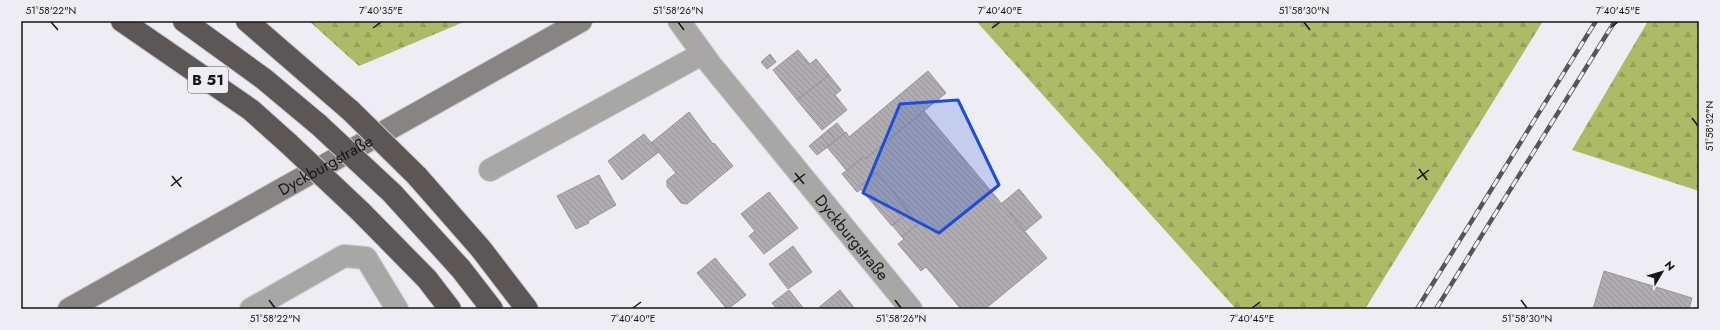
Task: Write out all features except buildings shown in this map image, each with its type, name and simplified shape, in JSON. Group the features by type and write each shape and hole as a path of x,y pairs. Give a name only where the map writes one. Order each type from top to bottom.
{"highway":[{"name":"B 51","path":"122,21 251,110 360,211 427,280 450,309"},
{"name":"B 51","path":"184,21 264,79 319,125 392,193 461,269 492,309"},
{"path":"249,24 351,111 417,176 481,249 526,309"}],"street":[{"name":"Dyckburgstraße","path":"69,309 581,21"},
{"name":"Dyckburgstraße","path":"679,21 702,54 911,309"},
{"path":"490,170 702,54"},
{"path":"251,309 344,256 366,258 397,309"}],"highlighted area":[{"path":"958,100 999,185 939,233 863,193 900,104"}],"green space":[{"path":"309,21 466,21 359,66"},
{"path":"976,21 1543,21 1365,309 1236,309"},
{"path":"1648,21 1699,21 1699,191 1572,150"}],"railway":[{"path":"1417,309 1596,21"},
{"path":"1436,309 1615,21"}]}
